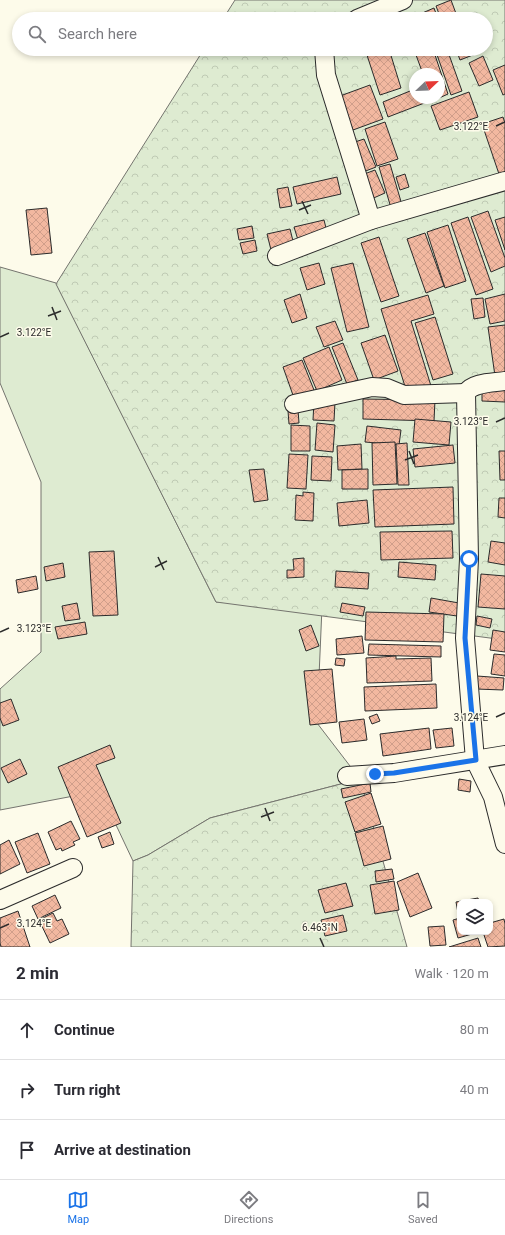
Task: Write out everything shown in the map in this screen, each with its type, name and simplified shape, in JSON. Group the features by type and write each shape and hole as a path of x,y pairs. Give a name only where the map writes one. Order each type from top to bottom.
{"street":[{"path":"374,12 404,0"},
{"path":"324,56 326,76 370,220"},
{"path":"277,256 370,220 505,181"},
{"path":"505,381 475,386 469,389 466,394 469,559 465,638 476,760 493,797 505,844"},
{"path":"294,404 372,387 387,388 404,395 466,394"},
{"path":"347,776 394,773 505,755"},
{"path":"0,900 73,868"}],"green space":[{"path":"235,0 505,0 505,640 216,602 56,284 200,56 493,56 493,12 227,12"},
{"path":"0,267 56,283 216,602 322,607 317,723 360,779 210,818 148,855 133,861 100,791 0,810 0,689 41,652 41,482 0,383"},
{"path":"360,779 407,947 131,947 133,861 148,855 210,818"}],"building":[{"path":"451,0 455,12 438,12 436,6"},
{"path":"434,8 435,12 425,12"},
{"path":"367,56 391,56 401,88 380,95"},
{"path":"416,56 435,56 439,68 421,68"},
{"path":"437,56 450,56 462,91 451,95 445,78 445,68 442,68"},
{"path":"459,56 470,56 460,60"},
{"path":"483,56 493,80 479,86 469,63"},
{"path":"505,65 505,94 503,95 493,70"},
{"path":"370,85 383,119 353,130 340,96"},
{"path":"445,85 448,94 445,95"},
{"path":"409,91 409,104 422,104 388,117 383,102"},
{"path":"469,92 478,117 440,130 431,106 436,104 445,104 445,101"},
{"path":"503,117 505,123 505,175 500,177 482,124"},
{"path":"385,122 398,159 377,166 365,129"},
{"path":"364,139 376,167 363,172 352,143"},
{"path":"390,164 402,205 391,208 379,167"},
{"path":"375,170 385,193 369,200 359,176"},
{"path":"405,174 409,187 400,190 396,177"},
{"path":"337,177 341,194 297,204 293,187"},
{"path":"288,187 292,206 280,208 277,189"},
{"path":"47,208 52,253 31,255 26,210"},
{"path":"488,211 505,258 505,266 491,272 471,217"},
{"path":"468,217 493,289 476,295 451,223"},
{"path":"505,217 505,250 495,220"},
{"path":"324,220 327,232 298,240 294,227"},
{"path":"448,225 466,281 445,288 427,232"},
{"path":"252,226 254,238 239,240 237,229"},
{"path":"290,229 294,245 271,250 267,234"},
{"path":"425,233 444,286 426,293 407,239"},
{"path":"379,237 399,296 381,302 361,243"},
{"path":"255,240 257,251 243,254 240,243"},
{"path":"319,263 325,284 307,290 300,268"},
{"path":"353,263 369,327 347,332 331,268"},
{"path":"300,294 307,318 292,323 284,300"},
{"path":"505,294 505,321 490,324 485,299"},
{"path":"428,295 434,314 411,321 431,386 407,393 381,309"},
{"path":"483,298 485,317 474,319 471,299"},
{"path":"435,317 453,374 433,380 415,323"},
{"path":"335,321 343,340 324,347 316,327"},
{"path":"505,325 505,374 495,376 488,327"},
{"path":"385,335 398,371 374,380 361,343"},
{"path":"343,343 358,380 347,384 332,347"},
{"path":"329,347 342,380 317,391 303,358"},
{"path":"302,360 314,390 294,398 283,367"},
{"path":"482,388 505,389 505,402 482,401"},
{"path":"363,399 435,400 434,421 363,419"},
{"path":"314,401 335,402 334,421 313,420"},
{"path":"298,410 299,423 289,424 288,411"},
{"path":"415,419 451,422 449,445 413,442"},
{"path":"317,423 335,425 333,452 315,450"},
{"path":"291,425 310,426 310,451 291,451"},
{"path":"367,426 401,430 399,445 365,442"},
{"path":"395,442 397,484 373,485 372,443"},
{"path":"407,443 409,485 398,485 396,444"},
{"path":"361,444 362,469 338,470 337,446"},
{"path":"453,445 455,463 415,467 413,449"},
{"path":"499,451 505,451 505,480 500,480"},
{"path":"289,454 308,455 306,489 287,488"},
{"path":"312,456 332,457 331,481 311,480"},
{"path":"264,469 268,500 254,502 249,470"},
{"path":"368,469 368,489 342,489 342,470"},
{"path":"453,487 454,524 375,527 373,490"},
{"path":"303,492 314,493 313,521 295,520 296,495 303,496"},
{"path":"499,498 505,498 505,518 498,517"},
{"path":"367,500 369,523 339,526 337,503"},
{"path":"452,531 453,558 381,560 380,532"},
{"path":"491,541 505,543 505,565 488,562"},
{"path":"114,551 118,615 93,616 89,552"},
{"path":"304,558 304,577 287,578 287,570 294,570 293,559"},
{"path":"399,562 436,565 435,580 398,577"},
{"path":"63,563 65,577 46,581 44,567"},
{"path":"336,571 369,573 368,589 335,587"},
{"path":"481,574 505,576 505,609 478,607"},
{"path":"36,576 38,589 18,593 16,580"},
{"path":"431,598 459,603 457,616 429,612"},
{"path":"77,603 80,619 65,621 62,606"},
{"path":"342,603 365,607 363,616 340,612"},
{"path":"366,612 444,614 443,642 365,640"},
{"path":"477,616 492,619 490,628 476,625"},
{"path":"85,622 87,634 58,639 55,627"},
{"path":"311,625 319,646 306,651 299,630"},
{"path":"493,630 505,632 505,652 490,650"},
{"path":"362,636 364,653 337,655 336,639"},
{"path":"369,644 441,646 441,657 368,655"},
{"path":"494,654 505,655 505,676 491,674"},
{"path":"396,656 396,659 431,658 432,681 367,683 366,658"},
{"path":"336,658 345,659 344,666 335,665"},
{"path":"332,669 337,722 310,725 304,671"},
{"path":"477,676 504,678 503,690 476,689"},
{"path":"436,684 437,708 365,711 364,687"},
{"path":"11,699 19,720 3,726 0,718 0,703"},
{"path":"377,714 380,721 372,724 369,717"},
{"path":"364,719 367,740 342,743 339,722"},
{"path":"429,728 431,749 383,756 380,734"},
{"path":"452,728 454,746 436,748 433,730"},
{"path":"110,745 115,758 96,765 121,823 87,837 58,767"},
{"path":"20,759 27,774 8,783 1,768"},
{"path":"459,779 471,781 470,792 458,790"},
{"path":"370,783 371,792 343,798 341,789"},
{"path":"371,793 381,824 355,832 345,802"},
{"path":"71,821 80,839 73,842 75,845 62,851 61,848 56,850 48,832"},
{"path":"383,826 391,859 364,866 355,833"},
{"path":"110,832 114,844 102,848 98,837"},
{"path":"38,833 50,864 27,873 15,842"},
{"path":"9,840 20,864 0,874 0,845"},
{"path":"392,869 394,879 376,882 375,871"},
{"path":"418,873 432,908 410,917 397,882"},
{"path":"394,881 399,910 375,914 370,885"},
{"path":"346,883 353,906 325,913 318,890"},
{"path":"55,895 61,908 38,919 32,906"},
{"path":"18,911 30,947 1,947 0,918"},
{"path":"53,913 57,921 62,919 69,934 50,943 39,920"},
{"path":"343,915 347,931 325,936 321,920"},
{"path":"457,919 457,934 453,920"},
{"path":"504,919 505,946 488,947 484,935 493,935 493,922"},
{"path":"444,926 446,945 430,946 428,927"},
{"path":"457,935 468,935 458,938"},
{"path":"478,938 481,947 449,947"}],"route":[{"path":"375,774 394,773 476,760 465,638 469,559"}]}
